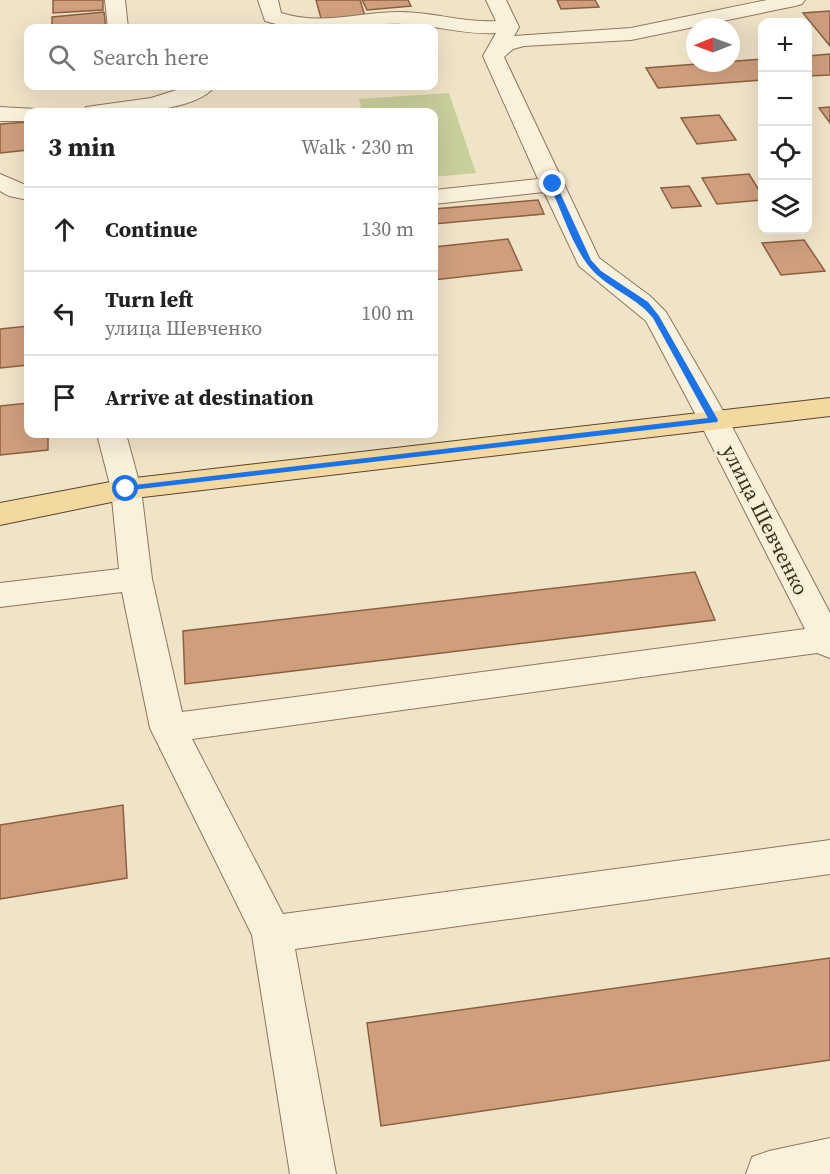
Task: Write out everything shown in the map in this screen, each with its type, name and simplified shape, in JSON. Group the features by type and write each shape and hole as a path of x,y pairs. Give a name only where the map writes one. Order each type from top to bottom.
{"main road":[{"path":"0,514 126,489 830,407"}],"street":[{"path":"115,0 118,24"},
{"path":"268,0 272,17 282,24"},
{"path":"493,56 496,44 505,36 509,27 496,0"},
{"path":"493,56 506,45 522,40 631,34 773,15 795,0"},
{"path":"323,24 399,18 445,22 471,28 509,27"},
{"name":"улица Шевченко","path":"493,56 588,261 599,273 645,304 657,318 714,420 828,642"},
{"path":"125,108 186,97 197,90"},
{"path":"0,114 24,114"},
{"path":"0,181 24,192"},
{"path":"438,197 553,184"},
{"path":"112,438 126,489 136,579 168,728 272,934 313,1174"},
{"path":"0,595 136,579"},
{"path":"168,728 828,642"},
{"path":"272,934 830,857"},
{"path":"769,1174 830,1161"}],"green space":[{"path":"449,93 476,173 438,177 438,108 361,108 359,99"}],"building":[{"path":"53,0 103,0 103,10 53,13"},
{"path":"316,0 360,0 366,19 322,22"},
{"path":"362,0 408,0 411,6 367,10"},
{"path":"557,0 595,0 599,7 561,9"},
{"path":"830,11 830,46 812,24 812,18 807,18 803,13"},
{"path":"104,12 106,24 52,24 52,17"},
{"path":"830,54 830,75 812,76 812,56"},
{"path":"758,59 758,80 658,88 646,68 686,65 686,72 740,72 740,61"},
{"path":"830,107 830,123 819,108"},
{"path":"719,115 736,140 697,144 681,118"},
{"path":"24,122 24,150 0,153 0,124"},
{"path":"749,174 758,189 758,200 717,204 702,178"},
{"path":"689,186 701,206 672,208 661,188"},
{"path":"538,200 544,214 438,224 438,209"},
{"path":"508,239 522,270 438,280 438,247"},
{"path":"804,240 825,271 781,275 762,243"},
{"path":"24,326 24,365 0,368 0,329"},
{"path":"24,403 24,438 48,438 48,450 0,455 0,406"},
{"path":"695,572 715,620 185,684 183,631"},
{"path":"123,805 127,878 0,899 0,825"},
{"path":"830,958 830,1060 381,1126 367,1023"}],"route":[{"path":"126,489 714,420 657,318 645,304 599,273 588,261 553,184"}]}
